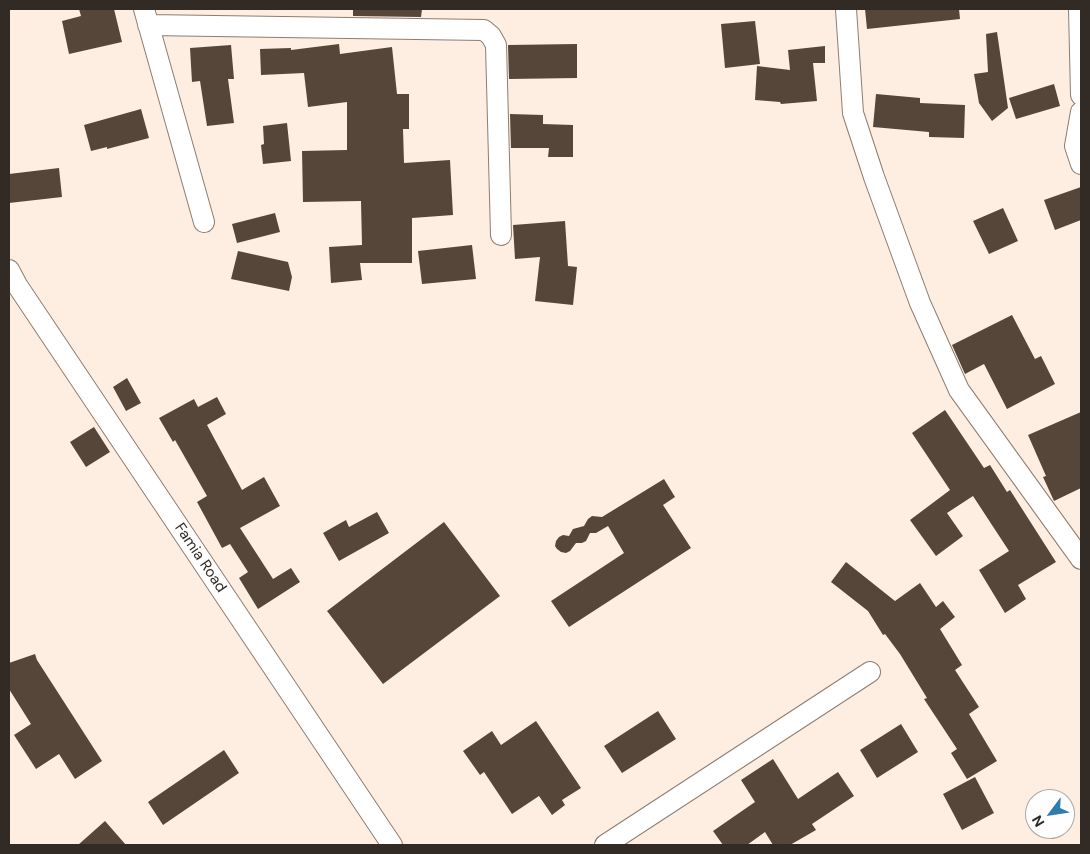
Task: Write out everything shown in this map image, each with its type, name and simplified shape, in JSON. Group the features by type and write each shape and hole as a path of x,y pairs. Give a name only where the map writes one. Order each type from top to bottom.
{"street":[{"path":"846,9 853,113 920,303 959,390 1081,560"},
{"path":"1079,9 1081,95"},
{"path":"204,222 146,17 484,30 491,36 496,45 501,235"},
{"path":"1081,112 1075,146 1081,164"},
{"name":"Famia Road","path":"11,282 392,845"},
{"path":"605,845 870,672"}],"building":[{"path":"79,9 114,9 122,42 69,54 62,21 81,16"},
{"path":"353,9 422,9 421,17 353,16"},
{"path":"865,9 959,9 960,19 867,29"},
{"path":"755,21 760,64 725,68 721,24"},
{"path":"997,32 1008,108 992,121 979,103 974,74 988,72 986,34"},
{"path":"339,44 340,54 392,47 397,94 409,94 409,129 403,129 404,163 450,160 453,215 412,218 412,263 360,263 362,280 331,283 329,247 362,245 361,201 303,202 302,151 347,150 347,102 308,107 304,73 261,75 260,49 291,48 291,50"},
{"path":"577,44 577,78 509,79 508,45"},
{"path":"231,45 234,79 228,79 234,123 207,126 200,81 192,82 190,48"},
{"path":"825,46 825,63 813,63 817,101 781,104 780,102 755,100 757,66 790,70 788,50"},
{"path":"1054,84 1060,106 1016,119 1009,98"},
{"path":"876,94 920,98 920,103 965,105 964,138 929,137 929,132 873,127"},
{"path":"141,109 149,138 107,149 107,147 91,151 84,125"},
{"path":"510,114 543,115 543,124 573,125 573,157 548,157 549,148 511,148"},
{"path":"287,123 291,161 263,164 261,145 264,144 263,126"},
{"path":"59,168 62,197 9,203 9,174"},
{"path":"1081,187 1081,220 1055,230 1044,200"},
{"path":"1003,208 1018,241 989,254 973,221"},
{"path":"275,213 280,232 237,243 232,224"},
{"path":"565,221 568,266 577,267 573,305 535,301 540,257 515,259 513,225"},
{"path":"472,245 476,279 422,284 418,251"},
{"path":"238,251 288,262 292,277 289,291 231,279"},
{"path":"1012,315 1035,359 1041,356 1055,384 1007,409 984,364 965,374 952,345"},
{"path":"127,378 141,403 126,411 113,387"},
{"path":"217,397 226,414 207,425 242,490 264,477 280,506 240,528 273,579 291,568 300,582 258,609 239,578 248,572 230,544 222,548 197,502 207,496 175,440 173,442 159,418 194,399 198,407"},
{"path":"945,410 984,468 990,465 1007,492 1010,490 1056,562 1018,585 1026,599 1005,613 979,570 1009,551 973,496 947,513 963,536 936,556 910,520 950,490 912,433"},
{"path":"1081,412 1081,488 1054,501 1043,477 1046,476 1028,435"},
{"path":"94,427 110,452 86,467 70,442"},
{"path":"664,479 675,497 663,505 691,548 569,627 551,601 624,553 608,526 596,533 590,533 586,541 576,543 566,553 557,549 555,546 556,541 563,535 569,536 573,529 584,526 592,516 602,517"},
{"path":"377,512 389,533 339,561 323,533 346,520 349,527"},
{"path":"444,522 500,596 383,684 327,611"},
{"path":"846,562 895,601 920,583 936,607 943,601 955,617 940,629 962,665 955,670 979,707 969,714 997,761 967,779 951,753 957,749 924,699 927,698 900,654 885,634 883,635 868,611 831,582"},
{"path":"35,654 102,761 75,779 59,754 36,769 14,735 31,724 9,689 9,663"},
{"path":"658,711 676,739 622,773 604,746"},
{"path":"536,721 581,788 562,800 565,805 552,815 539,796 512,814 484,772 480,775 463,751 492,731 501,745"},
{"path":"901,724 918,752 877,778 860,750"},
{"path":"224,750 239,773 163,825 148,802"},
{"path":"773,759 798,799 838,772 854,796 812,824 816,830 790,845 773,845 765,832 747,845 723,845 713,831 755,802 741,780"},
{"path":"975,777 994,813 962,830 943,794"},
{"path":"105,821 126,845 78,845"}]}
